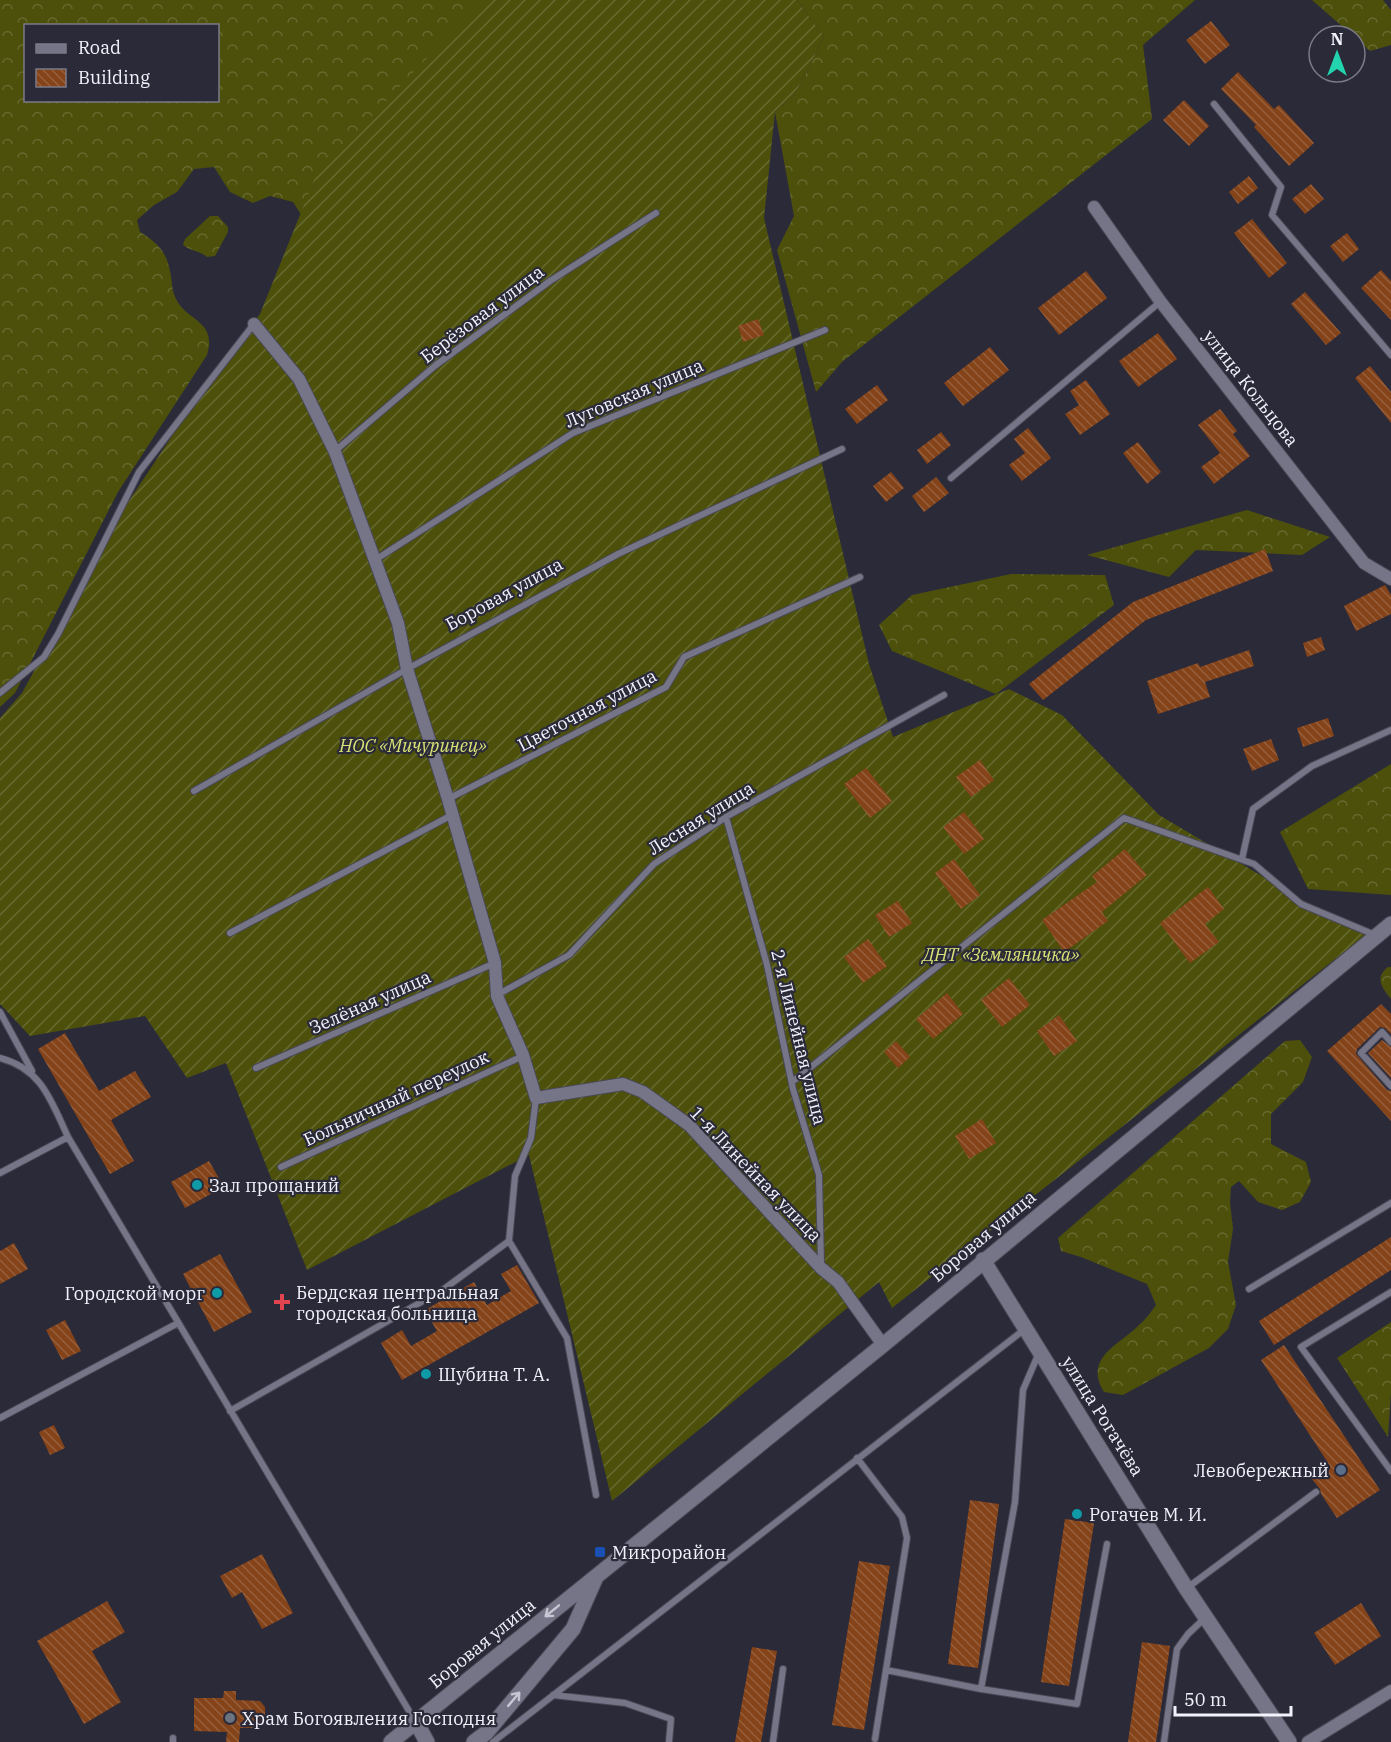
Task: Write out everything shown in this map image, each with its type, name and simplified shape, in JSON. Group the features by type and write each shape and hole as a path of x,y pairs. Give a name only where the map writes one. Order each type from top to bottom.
{"street":[{"name":"улица Кольцова","path":"1094,207 1160,301 1364,563 1391,579"},
{"path":"254,324 299,379 335,452 398,623 407,669 448,799 495,963 497,996 523,1055 536,1098"},
{"name":"Боровая улица","path":"391,1742 883,1345 1391,924"},
{"name":"1-я Линейная улица","path":"536,1098 623,1084 644,1092 689,1125 821,1268 838,1282 883,1345"},
{"name":"улица Рогачёва","path":"983,1260 1186,1588 1289,1742"},
{"name":"Боровая улица","path":"474,1742 486,1733 573,1629 597,1574"},
{"path":"1308,1742 1389,1697"},
{"path":"416,1722 427,1742"}],"lane":[{"path":"1214,104 1281,187 1272,216 1391,355"},
{"name":"Берёзовая улица","path":"335,452 436,365 550,281 656,213"},
{"path":"951,478 1160,301"},
{"path":"0,693 44,657 58,634 139,472 254,324"},
{"name":"Луговская улица","path":"375,561 573,433 825,330"},
{"name":"Боровая улица","path":"194,791 407,669 618,554 842,449"},
{"name":"Цветочная улица","path":"448,799 666,687 684,657 860,577"},
{"name":"Лесная улица","path":"497,996 568,955 654,864 726,817 944,695"},
{"path":"1242,859 1253,809 1312,766 1391,730"},
{"path":"230,933 452,815"},
{"name":"2-я Линейная улица","path":"726,817 767,965 792,1082 819,1175 821,1268"},
{"path":"792,1082 1124,818 1254,864 1301,904 1376,936"},
{"name":"Зелёная улица","path":"256,1068 495,963"},
{"path":"0,1012 44,1088 68,1137 416,1722"},
{"path":"1391,1042 1382,1032 1361,1053 1391,1086"},
{"name":"Больничный переулок","path":"282,1167 523,1055"},
{"path":"0,1058 13,1061 34,1074"},
{"path":"536,1098 531,1138 515,1176 508,1241 567,1338 596,1495"},
{"path":"0,1173 68,1137"},
{"path":"1249,1289 1391,1203"},
{"path":"230,1411 444,1289 508,1241"},
{"path":"1391,1292 1301,1347 1391,1471"},
{"path":"0,1418 178,1323"},
{"path":"493,1742 1026,1329"},
{"path":"981,1689 1015,1502 1023,1389 1040,1352"},
{"path":"857,1458 902,1517 907,1538 875,1739"},
{"path":"1186,1588 1316,1492"},
{"path":"886,1670 981,1689 1077,1704 1107,1544"},
{"path":"1164,1742 1177,1648 1206,1617"},
{"path":"773,1742 783,1669"},
{"path":"553,1695 625,1703 671,1719 669,1742"}],"green space":[{"path":"0,0 550,0 302,216 293,202 270,196 253,203 230,192 214,167 194,169 177,192 154,205 137,220 140,232 158,245 165,255 173,292 178,303 204,327 208,334 207,355 118,492 15,693 0,707"},
{"name":"НОС «Мичуринец»","path":"482,0 797,0 824,37 795,94 775,112 764,218 869,664 893,737 1009,689 1062,715 1159,815 1326,914 1367,934 892,1308 879,1282 612,1501 529,1155 307,1270 226,1063 187,1078 145,1016 30,1036 0,1004 0,718 22,693 123,510 178,427 260,314 316,175"},
{"path":"797,0 1195,0 1143,45 1152,119 842,362 816,392 777,250 794,216 775,112 795,94 824,37"},
{"path":"1312,0 1383,0 1391,10 1391,45 1370,51 1367,48 1367,24 1339,24"},
{"path":"210,216 218,216 228,227 228,232 215,256 207,257 183,245 185,239"},
{"path":"1247,510 1330,537 1302,555 1196,550 1169,577 1087,555"},
{"path":"1011,574 1105,575 1114,605 996,694 892,651 879,625 912,595"},
{"path":"1391,764 1391,895 1308,889 1280,832"},
{"path":"1388,967 1391,967 1391,999 1382,987 1380,979"},
{"path":"1300,1040 1312,1057 1303,1082 1271,1114 1271,1144 1306,1162 1311,1182 1300,1202 1282,1210 1258,1202 1239,1181 1231,1187 1233,1229 1228,1262 1236,1305 1228,1329 1209,1348 1123,1395 1104,1392 1098,1370 1101,1361 1106,1353 1143,1321 1156,1305 1147,1284 1061,1251 1058,1238 1285,1041"},
{"path":"1391,1322 1391,1392 1388,1437 1337,1358"}],"building":[{"path":"1211,21 1230,45 1205,64 1186,40"},
{"path":"1238,72 1274,109 1279,105 1314,143 1289,166 1254,127 1256,125 1221,89"},
{"path":"1184,100 1209,126 1189,146 1163,120"},
{"path":"1249,176 1258,188 1238,204 1229,192"},
{"path":"1311,184 1324,199 1305,214 1292,199"},
{"path":"1252,219 1287,263 1269,278 1234,233"},
{"path":"1347,233 1359,249 1343,262 1330,246"},
{"path":"1381,270 1391,281 1391,320 1361,288"},
{"path":"1086,271 1107,298 1059,335 1038,308"},
{"path":"1305,292 1341,333 1326,345 1291,304"},
{"path":"758,319 764,335 743,342 738,326"},
{"path":"1158,333 1177,359 1138,387 1119,361"},
{"path":"990,347 1009,370 963,406 944,383"},
{"path":"1370,366 1391,392 1391,423 1355,378"},
{"path":"1086,380 1110,414 1080,435 1065,414 1079,405 1070,391"},
{"path":"877,385 888,400 857,424 845,409"},
{"path":"1220,409 1237,431 1233,434 1250,456 1214,484 1201,467 1220,453 1198,425"},
{"path":"1028,428 1051,458 1022,481 1009,465 1025,453 1014,439"},
{"path":"941,432 951,445 927,464 917,450"},
{"path":"1138,442 1161,472 1147,484 1123,453"},
{"path":"891,472 904,488 886,502 873,486"},
{"path":"936,477 949,493 924,512 912,496"},
{"path":"1265,549 1273,571 1146,620 1043,700 1029,684 1133,602"},
{"path":"1385,585 1391,595 1391,614 1356,631 1344,606"},
{"path":"1321,637 1325,650 1307,657 1303,643"},
{"path":"1249,650 1254,666 1205,682 1210,697 1158,714 1147,681 1198,663 1200,667"},
{"path":"1328,718 1334,736 1303,747 1297,728"},
{"path":"1271,739 1279,760 1252,771 1243,749"},
{"path":"980,760 994,780 971,797 956,777"},
{"path":"866,768 892,801 870,818 844,784"},
{"path":"964,812 984,839 964,854 943,827"},
{"path":"1125,849 1147,875 1102,912 1108,921 1064,952 1042,920 1097,882 1092,876"},
{"path":"954,859 980,895 961,909 935,873"},
{"path":"1208,887 1224,909 1205,924 1219,942 1190,963 1160,923"},
{"path":"898,901 912,923 889,937 875,915"},
{"path":"868,939 887,966 863,983 844,957"},
{"path":"1009,978 1030,1005 1002,1027 981,1000"},
{"path":"947,993 963,1014 933,1039 916,1019"},
{"path":"1381,1004 1391,1014 1391,1034 1385,1028 1380,1027 1357,1049 1356,1054 1387,1090 1391,1091 1391,1121 1327,1051"},
{"path":"1059,1015 1077,1041 1054,1056 1037,1031"},
{"path":"65,1033 99,1091 135,1071 151,1097 111,1120 134,1161 110,1174 38,1049"},
{"path":"1382,1040 1391,1047 1391,1078 1368,1053"},
{"path":"896,1041 910,1057 898,1068 884,1052"},
{"path":"982,1119 996,1143 969,1159 955,1136"},
{"name":"Зал прощаний","path":"209,1161 224,1187 185,1208 171,1182"},
{"path":"1391,1237 1391,1270 1274,1345 1259,1321"},
{"path":"14,1243 28,1269 0,1284 0,1251"},
{"name":"Городской морг","path":"220,1254 252,1312 214,1332 183,1274"},
{"path":"517,1265 539,1303 402,1380 381,1343 402,1330 411,1346 437,1331 425,1310 474,1282 487,1305 511,1291 501,1274"},
{"path":"65,1320 81,1351 62,1360 46,1330"},
{"path":"1284,1345 1380,1490 1337,1518 1311,1478 1330,1466 1261,1360"},
{"path":"54,1425 65,1448 50,1455 39,1432"},
{"path":"970,1500 999,1504 978,1668 948,1664"},
{"path":"1065,1519 1094,1523 1069,1686 1041,1682"},
{"path":"262,1554 293,1613 262,1629 242,1592 232,1598 220,1576"},
{"path":"859,1561 890,1566 864,1730 832,1725"},
{"path":"107,1601 125,1632 92,1651 121,1702 84,1724 37,1641"},
{"path":"1361,1603 1381,1636 1335,1665 1314,1633"},
{"path":"1142,1642 1170,1646 1156,1742 1128,1742"},
{"path":"752,1647 777,1651 761,1742 735,1742"},
{"name":"Храм Богоявления Господня","path":"224,1691 236,1691 236,1700 260,1701 265,1707 265,1722 260,1728 240,1728 239,1742 226,1742 227,1732 194,1731 194,1698 223,1698"}],"place":[{"name":"Зал прощаний","path":"197,1185"},
{"name":"Городской морг","path":"217,1293"},
{"name":"Бердская центральная городская больница","path":"282,1302"},
{"name":"Шубина Т. А.","path":"426,1374"},
{"name":"Левобережный","path":"1341,1470"},
{"name":"Рогачев М. И.","path":"1077,1514"},
{"name":"Микрорайон","path":"600,1552"},
{"name":"Храм Богоявления Господня","path":"230,1718"}],"park label":[{"name":"ДНТ «Земляничка»","path":"1001,954"}]}
